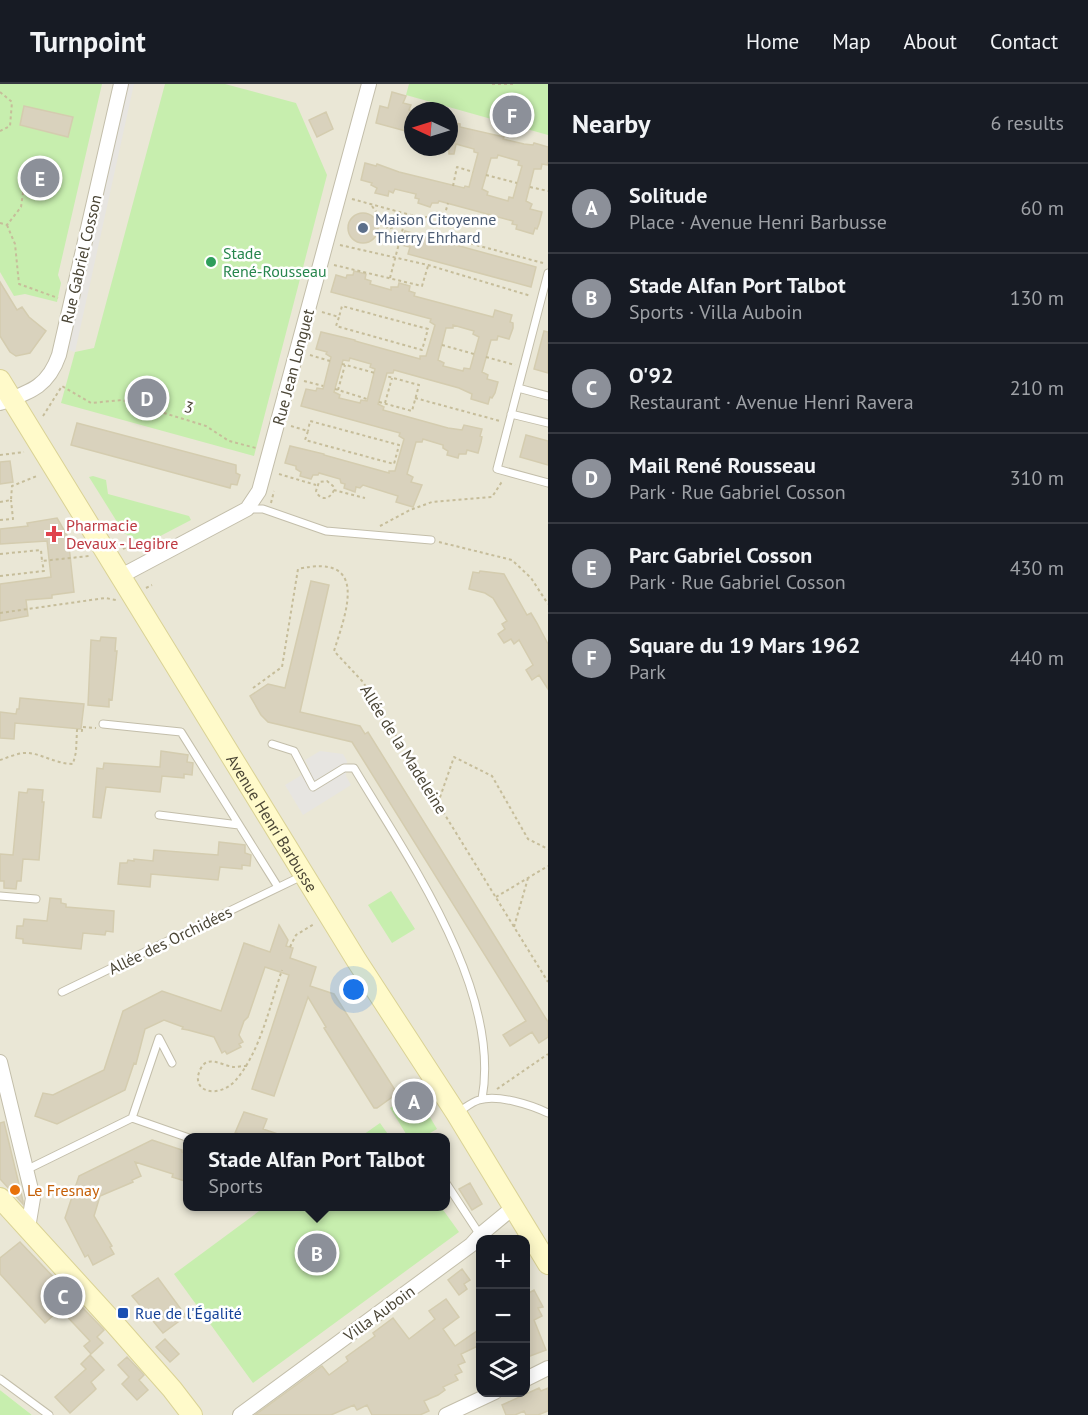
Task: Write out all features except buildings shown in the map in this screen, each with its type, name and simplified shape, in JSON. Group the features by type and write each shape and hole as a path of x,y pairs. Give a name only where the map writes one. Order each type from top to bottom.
{"main road":[{"name":"Avenue Henri Barbusse","path":"0,380 6,401 39,444 548,1264"},
{"path":"0,1198 164,1381 185,1413"}],"street":[{"name":"Rue Gabriel Cosson","path":"6,401 43,383 53,372 121,84"},
{"name":"Rue Jean Longuet","path":"247,509 259,491 369,84"},
{"path":"121,576 247,509"},
{"path":"0,1062 33,1198 28,1228"},
{"name":"Villa Auboin","path":"480,1235 514,1207"},
{"name":"Villa Auboin","path":"240,1415 476,1239"},
{"path":"530,1376 548,1368"},
{"path":"446,1415 484,1397"}],"lane":[{"path":"548,273 497,469 548,483"},
{"path":"518,388 548,396"},
{"path":"511,414 548,423"},
{"path":"247,509 263,509 326,531 431,540"},
{"path":"103,724 181,732 278,887"},
{"path":"272,744 294,751 313,787 344,768 354,768 434,903 463,968 478,1014 483,1054 482,1099"},
{"path":"159,815 240,825"},
{"name":"Allée des Orchidées","path":"62,992 304,874"},
{"path":"0,896 36,899"},
{"path":"132,1118 159,1038 172,1063"},
{"path":"456,1113 482,1099 514,1101 531,1105 548,1113"},
{"path":"26,1170 132,1118 183,1135"},
{"path":"450,1189 480,1235"},
{"path":"0,1379 49,1415"}],"path":[{"path":"492,84 516,84"},
{"path":"0,92 12,102 10,126 0,131"},
{"path":"453,186 458,167 473,172"},
{"path":"486,175 517,183"},
{"path":"8,225 21,207 24,186"},
{"path":"530,186 548,191"},
{"path":"352,199 429,220 435,234 548,264"},
{"path":"371,204 388,229 421,218 445,214 448,203"},
{"path":"0,223 8,225"},
{"path":"390,278 404,224"},
{"path":"8,225 15,244 19,284 71,301"},
{"path":"340,245 428,265 541,298"},
{"path":"334,265 422,286 428,265"},
{"path":"342,306 428,329 422,350 336,326 339,317 342,306"},
{"path":"322,312 339,317"},
{"path":"424,340 430,342"},
{"path":"442,345 474,354"},
{"path":"310,355 330,361"},
{"path":"486,357 524,367"},
{"path":"367,399 337,390 344,364 375,373"},
{"path":"379,402 412,411 416,398 419,385 386,376"},
{"path":"385,404 392,378"},
{"path":"304,381 324,386"},
{"name":"3","path":"45,415 62,386 91,403 122,400 206,426 229,441 270,452"},
{"path":"416,398 509,423"},
{"path":"310,421 399,444 394,464 305,440 308,431 310,421"},
{"path":"291,426 308,431"},
{"path":"0,455 23,452 39,444"},
{"path":"366,535 386,521 432,502 492,497 507,472"},
{"path":"279,474 317,485"},
{"path":"0,520 13,519 12,486 37,476"},
{"path":"323,481 327,481 334,490 328,498 323,499 316,491 317,485 323,481"},
{"path":"334,490 365,498"},
{"path":"0,502 11,500"},
{"path":"431,540 512,560 531,578 548,603"},
{"path":"0,554 41,550 44,571 0,576"},
{"path":"42,561 91,555"},
{"name":"Allée de la Madeleine","path":"253,688 282,668 298,569 319,565 336,569 346,581 348,605 334,651 363,682 548,982"},
{"path":"0,613 105,598 119,601"},
{"path":"0,760 29,753 62,764 73,764 77,730 82,730 82,727 102,728 103,724"},
{"path":"438,804 454,757 492,776 528,839 548,849"},
{"path":"496,897 548,866"},
{"path":"514,927 528,878"},
{"path":"290,947 296,935 330,916"},
{"path":"247,1066 231,1067 214,1061 206,1063 198,1076 200,1084 206,1090 214,1093 222,1091 233,1083 247,1066 282,970"},
{"path":"482,1099 548,1054"}],"shaded area":[{"path":"0,84 548,84 548,1415 32,1415 0,1390"},
{"path":"126,84 134,84 75,352 66,349"},
{"path":"320,751 343,754 347,761 346,776 351,785 303,815 285,785 310,770 305,760"}],"green space":[{"path":"0,84 102,84 58,275 61,283 57,302 25,294 14,296 0,272"},
{"name":"Stade René-Rousseau","path":"165,84 225,84 296,103 327,175 254,456 61,403 75,352 94,348"},
{"path":"409,84 548,84 548,135 458,110 458,102 431,102 406,95"},
{"path":"89,477 106,480 108,494 189,516 191,520 145,544 124,533"},
{"path":"391,891 415,929 392,943 368,905"},
{"path":"415,1092 437,1129 430,1133 406,1133 390,1108"},
{"path":"380,1123 387,1133 366,1133"},
{"path":"259,1211 444,1211 459,1232 253,1383 174,1274"},
{"path":"0,1390 32,1415 0,1415"}],"place":[{"name":"Square du 19 Mars 1962","path":"512,115"},
{"name":"Parc Gabriel Cosson","path":"40,178"},
{"name":"Maison Citoyenne Thierry Ehrhard","path":"363,228"},
{"name":"Stade René-Rousseau","path":"211,262"},
{"name":"Mail René Rousseau","path":"147,398"},
{"name":"Pharmacie Devaux - Legibre","path":"54,534"},
{"name":"Solitude","path":"414,1101"},
{"name":"Le Fresnay","path":"15,1190"},
{"name":"Stade Alfan Port Talbot","path":"317,1253"},
{"name":"O'92","path":"63,1296"},
{"name":"Rue de l'Égalité","path":"123,1313"}]}
